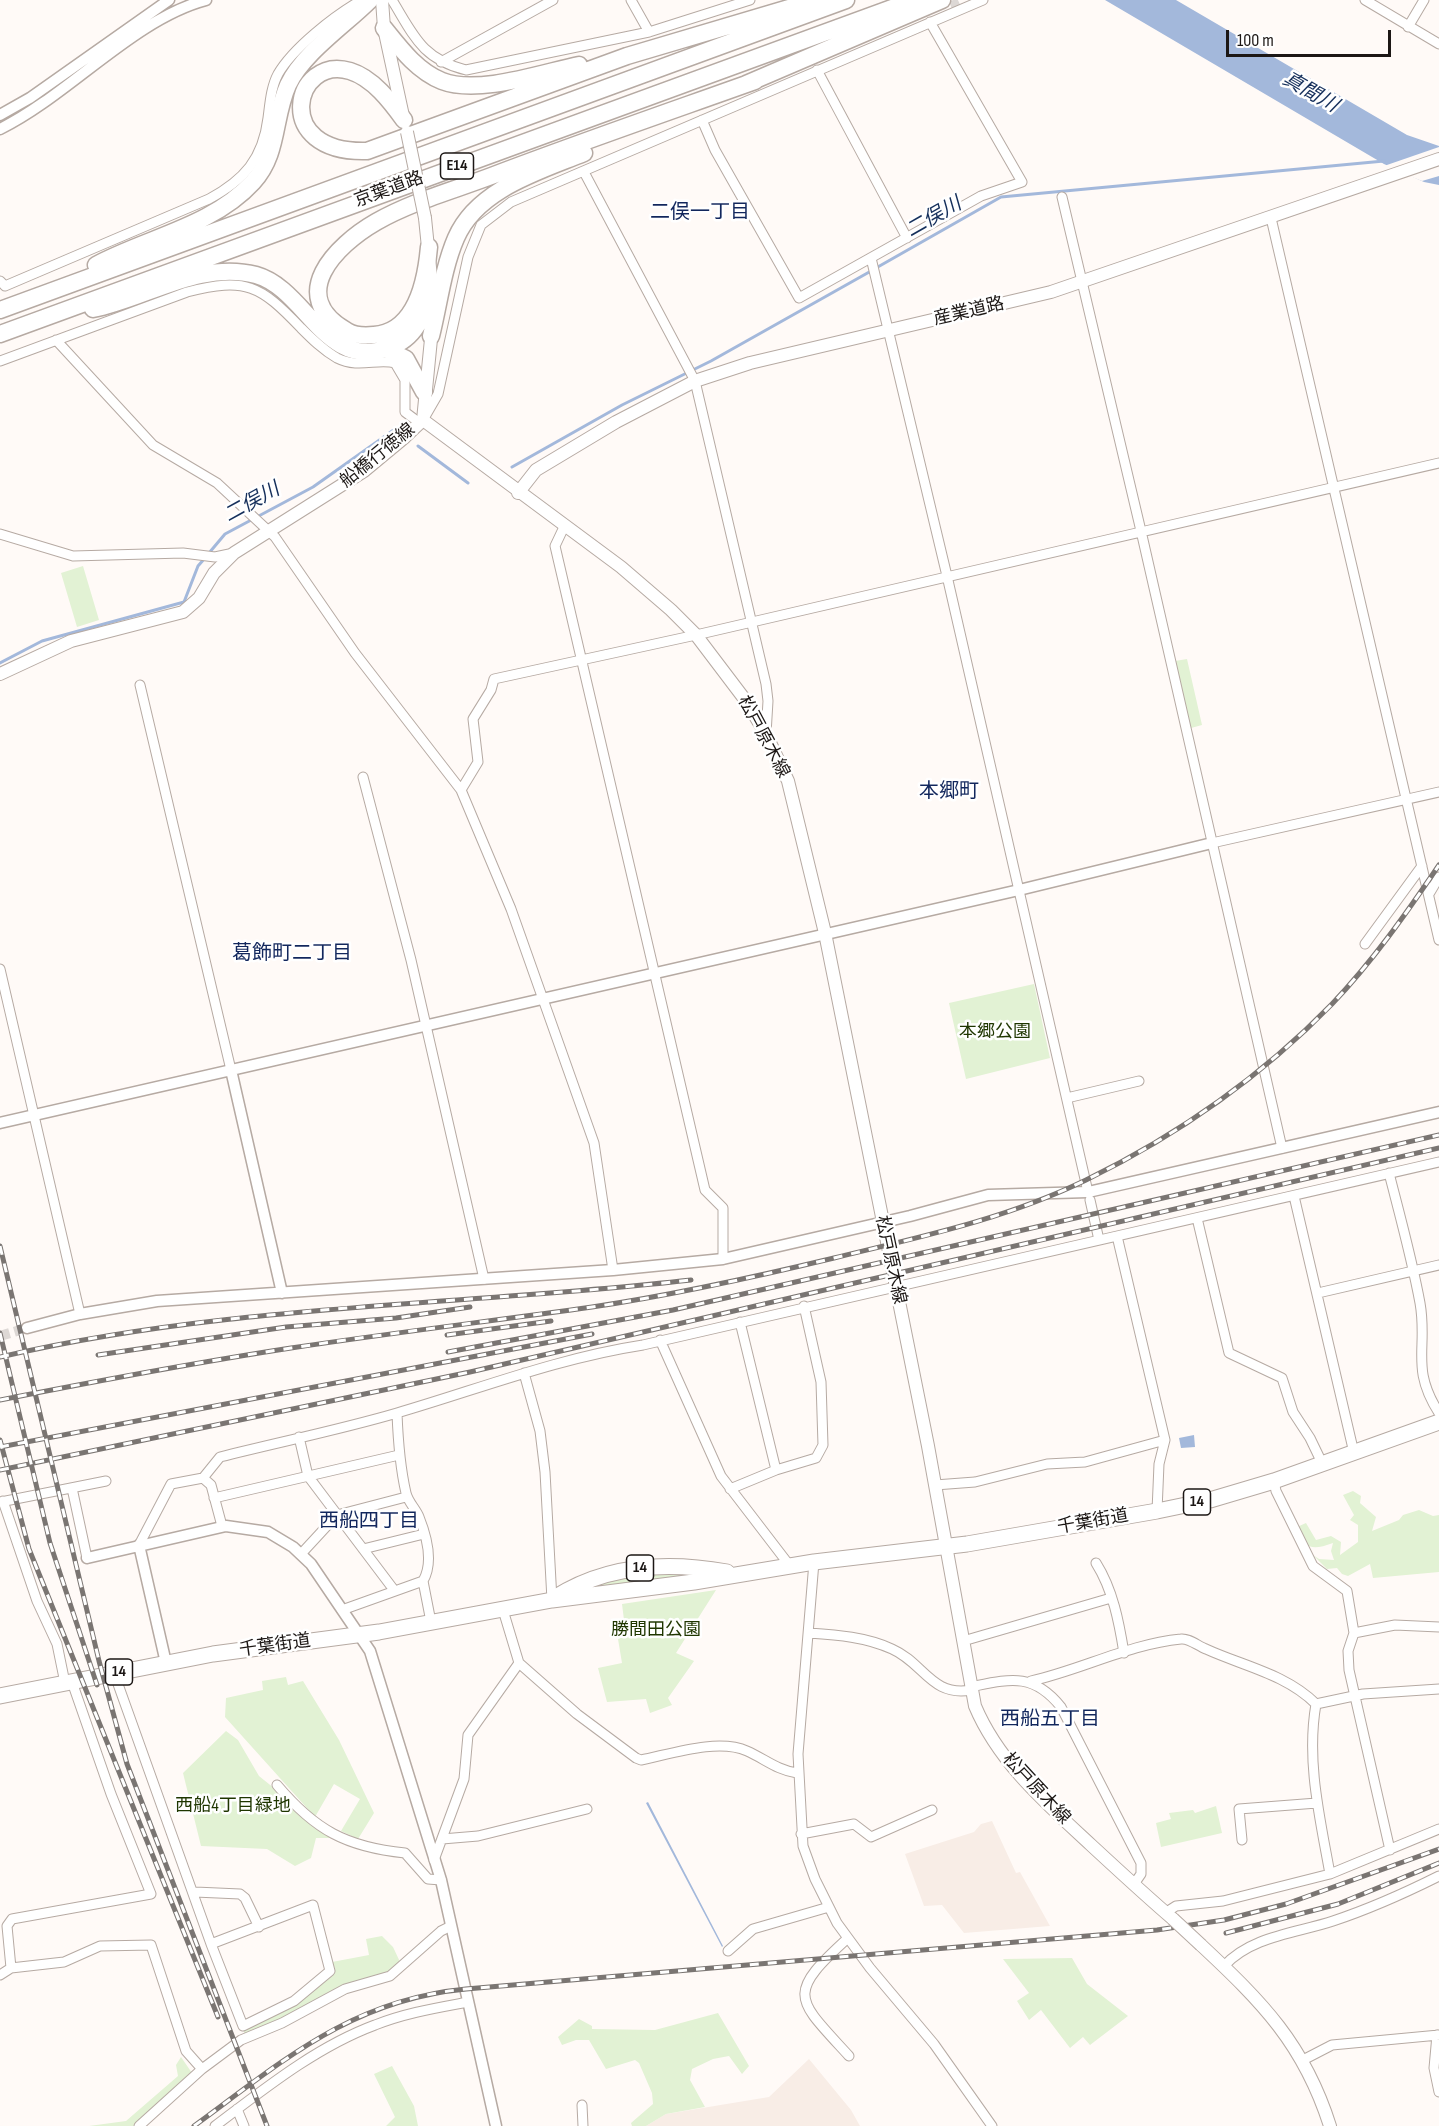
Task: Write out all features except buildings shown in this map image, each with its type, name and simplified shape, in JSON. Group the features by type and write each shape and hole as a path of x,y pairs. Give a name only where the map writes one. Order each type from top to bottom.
{"highway":[{"path":"45,293 115,255 195,221 233,199 252,183 270,157 281,110 293,76 312,54 370,0"},
{"path":"405,126 371,83 349,70 322,73 305,89 300,99 299,110 303,120 316,139 326,146 367,151 627,56 816,0"},
{"name":"京葉道路","path":"0,310 339,183 846,0"},
{"name":"京葉道路","path":"0,334 914,0"},
{"path":"431,336 457,235 469,216 502,189 942,0"},
{"path":"384,28 402,51 429,74 442,81 463,86 481,85 627,56"},
{"path":"429,247 424,285 417,302 406,317 392,329 379,335 363,336 350,332 329,316 323,307 318,284 326,265 334,254 375,223 398,211 548,154 755,81"},
{"path":"50,316 118,304 184,279 238,274 256,275 292,298 326,336 338,344 362,351 386,349 401,343 415,331 425,312 433,283"},
{"path":"386,349 406,358 424,393"},
{"name":"千葉街道","path":"0,1696 166,1663 360,1635 552,1600 694,1582 814,1562 946,1547 1210,1500 1323,1465 1439,1422"},
{"name":"千葉街道","path":"552,1600 574,1586 615,1571 673,1566 735,1574"}],"main road":[{"name":"船橋行徳線","path":"0,674 71,641 183,612 199,598 214,573 234,553 267,530 364,471 405,438 423,420 431,336 433,283 425,218 384,28 382,0"},
{"name":"産業道路","path":"518,493 536,470 616,422 695,381 750,363 1005,304 1083,282 1439,159"},
{"name":"松戸原木線","path":"423,420 646,587 696,635 726,672 766,734 788,781 825,933 935,1485 970,1689 982,1723 1027,1784 1201,1944 1278,2022 1303,2060 1330,2126"}],"street":[{"path":"0,115 30,98 169,0"},
{"path":"0,129 42,105 163,18 206,0"},
{"path":"2,285 209,199 237,182 248,170 265,137 269,104 279,73 298,50 345,10 362,0"},
{"path":"392,0 422,48 441,62 466,70 649,32 750,0"},
{"path":"441,62 554,0"},
{"path":"631,0 649,32"},
{"path":"0,361 187,292 215,285 251,287 267,295 314,342 339,359 357,364 395,363 405,380 405,412 417,421 423,420 438,394 468,257 481,225 511,202 983,0"},
{"path":"1365,0 1439,44"},
{"path":"1408,27 1424,0"},
{"path":"702,120 715,150 799,298 981,196 1022,182 930,22"},
{"path":"817,70 908,238"},
{"path":"584,172 695,381 752,622 768,701 766,734"},
{"path":"1062,197 1142,531 1282,1148"},
{"path":"1271,218 1439,940"},
{"path":"871,258 947,576 1099,1240"},
{"path":"56,340 153,445 210,478 236,498 280,543 355,653 461,790 511,909 594,1143 613,1270"},
{"path":"461,790 478,762 473,719 491,690 494,679 696,635 1439,463"},
{"path":"564,527 555,546 705,1190 723,1208 723,1259"},
{"path":"0,534 73,556 183,553 214,557 234,553"},
{"path":"140,685 282,1293"},
{"path":"363,777 426,1025 484,1279"},
{"path":"0,1122 1439,792"},
{"path":"1365,944 1422,866"},
{"path":"1429,894 1439,877"},
{"path":"0,969 81,1314"},
{"path":"1071,1097 1139,1081"},
{"path":"27,1329 81,1314 157,1301 613,1270 723,1259 988,1195 1089,1196 1439,1112"},
{"path":"203,1478 220,1456 397,1413 524,1372 608,1350 740,1322 1439,1162"},
{"path":"1389,1173 1421,1306 1420,1365 1429,1398 1439,1413"},
{"path":"1294,1196 1354,1453"},
{"path":"1197,1218 1229,1353 1282,1378 1293,1412 1310,1438 1323,1465"},
{"path":"1118,1236 1165,1440 1159,1464 1157,1510"},
{"path":"1318,1293 1439,1265"},
{"path":"730,1489 776,1470 816,1458 823,1445 821,1382 804,1306"},
{"path":"740,1322 776,1470"},
{"path":"660,1340 721,1476 790,1566"},
{"path":"524,1372 540,1431 545,1472 552,1600"},
{"path":"397,1413 399,1455 406,1497 419,1516 429,1563 423,1581 431,1622"},
{"path":"299,1437 308,1476 394,1590"},
{"path":"935,1485 975,1482 1047,1464 1085,1462 1165,1440"},
{"path":"214,1498 399,1455"},
{"path":"166,1663 139,1545 171,1484 203,1478 210,1482 222,1526"},
{"path":"11,1968 7,1926 12,1919 151,1893 68,1683 57,1644 37,1601 2,1502 106,1481"},
{"path":"1274,1481 1276,1491 1313,1566 1347,1591 1354,1633 1348,1651 1349,1670 1390,1850"},
{"path":"72,1488 87,1558 222,1526 268,1532 301,1554 360,1635 370,1651 441,1880 478,2054 496,2126"},
{"path":"301,1554 337,1515 406,1497"},
{"path":"363,1549 424,1534"},
{"path":"814,1562 797,1773 801,1834 815,1879 848,1938 934,2044 992,2126"},
{"path":"1096,1563 1105,1577 1118,1615 1124,1653"},
{"path":"342,1610 423,1581"},
{"path":"970,1639 1111,1598"},
{"path":"503,1610 519,1663 577,1714 636,1758 641,1760 695,1748 730,1748 747,1751 784,1772 797,1773"},
{"path":"1354,1633 1395,1625 1439,1627"},
{"path":"810,1633 841,1635 872,1641 912,1660 926,1677 949,1692 999,1682 1031,1681 1183,1638 1266,1671 1308,1696 1316,1704"},
{"path":"434,1860 464,1779 468,1735 519,1663"},
{"path":"114,1673 195,1892 211,1944 243,2026 294,2001 330,1971 313,1905 211,1944"},
{"path":"1031,1681 1049,1692 1061,1707 1123,1826 1141,1863 1141,1874 1134,1884"},
{"path":"1316,1704 1401,1690 1439,1689"},
{"path":"1316,1704 1311,1732 1317,1803 1330,1874"},
{"path":"278,1785 313,1820 334,1835 376,1850 405,1853 428,1879 441,1880"},
{"path":"1242,1840 1239,1809 1317,1803"},
{"path":"442,1839 478,1836 587,1809"},
{"path":"801,1834 854,1824 871,1837 932,1810"},
{"path":"1169,1916 1176,1906 1223,1901 1330,1874 1439,1829"},
{"path":"1224,1966 1232,1957 1251,1945 1334,1921 1439,1876"},
{"path":"195,1892 240,1894 245,1898 259,1927"},
{"path":"728,1951 753,1929 829,1907"},
{"path":"139,2126 202,2068 242,2040 282,2023 345,1989 390,1976 441,1931 451,1926"},
{"path":"848,1938 811,1974 804,1995 807,2007 849,2056"},
{"path":"0,1975 11,1968 64,1962 100,1947 151,1945 186,2051 202,2068"},
{"path":"215,2126 314,2055 372,2026 418,2011 468,2002"},
{"path":"1303,2060 1332,2045 1438,2035 1434,2068 1439,2091"},
{"path":"582,2105 583,2126"},
{"path":"237,2109 244,2126"}],"shaded area":[{"path":"992,1821 1016,1873 1020,1872 1050,1926 964,1933 942,1905 924,1906 905,1854 974,1832 981,1824"},
{"path":"809,2059 851,2110 860,2126 646,2126 666,2114 769,2097"}],"green space":[{"path":"83,566 99,620 77,627 61,573"},
{"path":"1187,659 1202,725 1191,728 1175,661"},
{"name":"本郷公園","path":"1034,984 1050,1058 966,1079 949,1003"},
{"path":"1353,1491 1361,1496 1360,1503 1376,1517 1372,1531 1399,1520 1403,1515 1419,1510 1433,1516 1439,1515 1439,1572 1373,1578 1370,1564 1348,1576 1342,1574 1337,1568 1327,1569 1313,1555 1319,1559 1334,1560 1331,1551 1333,1543 1319,1547 1310,1546 1303,1540 1297,1527 1306,1523 1316,1540 1331,1536 1341,1542 1340,1555 1358,1542 1358,1525 1350,1520 1354,1515 1343,1495"},
{"path":"654,1572 690,1573 692,1576 589,1591 586,1585"},
{"name":"勝間田公園","path":"716,1590 676,1653 694,1661 668,1698 672,1705 650,1713 646,1699 607,1702 598,1668 622,1663 618,1639 626,1636 622,1604"},
{"path":"286,1677 288,1685 303,1681 339,1740 374,1813 358,1839 341,1831 360,1799 334,1784 315,1817 225,1717 226,1698 263,1690 262,1681"},
{"name":"西船4丁目緑地","path":"226,1731 238,1740 259,1776 336,1838 316,1838 311,1858 295,1866 267,1849 201,1846 183,1773"},
{"path":"1216,1806 1222,1833 1161,1847 1156,1823 1171,1819 1169,1813 1193,1810 1195,1813"},
{"path":"382,1936 393,1947 401,1964 396,1969 245,2036 243,2029 296,2003 332,1962 369,1955 366,1939"},
{"path":"1072,1958 1087,1984 1128,2016 1090,2045 1083,2037 1070,2048 1041,2010 1029,2020 1017,2001 1029,1993 1003,1959"},
{"path":"718,2013 749,2066 742,2074 729,2056 713,2059 692,2069 690,2080 705,2107 666,2114 646,2126 632,2126 631,2123 653,2104 652,2093 639,2063 635,2060 606,2069 589,2040 576,2040 562,2045 558,2037 579,2019 592,2026 592,2029 655,2030"},
{"path":"181,2057 192,2073 133,2126 89,2126 126,2121 178,2076 176,2065"},
{"path":"392,2066 414,2106 418,2126 386,2126 395,2117 374,2074"}],"water":[{"name":"真間川","path":"1105,0 1176,0 1407,135 1439,146 1439,185 1424,182 1384,164"},
{"path":"1194,1435 1195,1447 1181,1448 1179,1438"},
{"path":"648,1802 723,1946 722,1947 646,1803"}],"pier":[{"path":"1439,147 1439,176 1422,181 1384,166"}],"waterway":[{"name":"二俣川","path":"876,268 1001,197 1384,161"},
{"name":"二俣川","path":"512,467 622,405 711,361 871,271"},
{"name":"二俣川","path":"209,553 225,534 313,487 395,429 401,433"},
{"name":"二俣川","path":"418,446 468,483"},
{"name":"二俣川","path":"0,663 42,641 184,602 198,566 205,558"}],"tunnel":[{"path":"953,0 958,11"},
{"path":"0,1336 27,1328"}],"railway":[{"path":"0,1400 254,1354 592,1307 683,1291 898,1242 962,1226 1025,1206 1056,1194 1119,1163 1185,1124 1247,1080 1305,1031 1332,1004 1375,954 1439,865"},
{"path":"448,1352 673,1310 1439,1135"},
{"path":"0,1470 470,1372 1439,1148"},
{"path":"0,1246 99,1661 127,1764 267,2126"},
{"path":"0,1357 171,1326 257,1316 605,1289 691,1280"},
{"path":"98,1355 286,1327 396,1318 470,1307"},
{"path":"447,1335 551,1321"},
{"path":"0,1333 50,1543 97,1685"},
{"path":"0,1447 592,1334"},
{"path":"0,1440 29,1549 218,2017"},
{"path":"194,2126 320,2037 353,2020 425,1995 466,1989 1157,1930 1224,1920 1286,1904 1439,1849"},
{"path":"1226,1933 1338,1904 1439,1863"}],"district":[{"name":"二俣一丁目","path":"700,213"},
{"name":"本郷町","path":"949,792"},
{"name":"葛飾町二丁目","path":"292,954"},
{"name":"西船四丁目","path":"369,1522"},
{"name":"西船五丁目","path":"1050,1720"}]}
